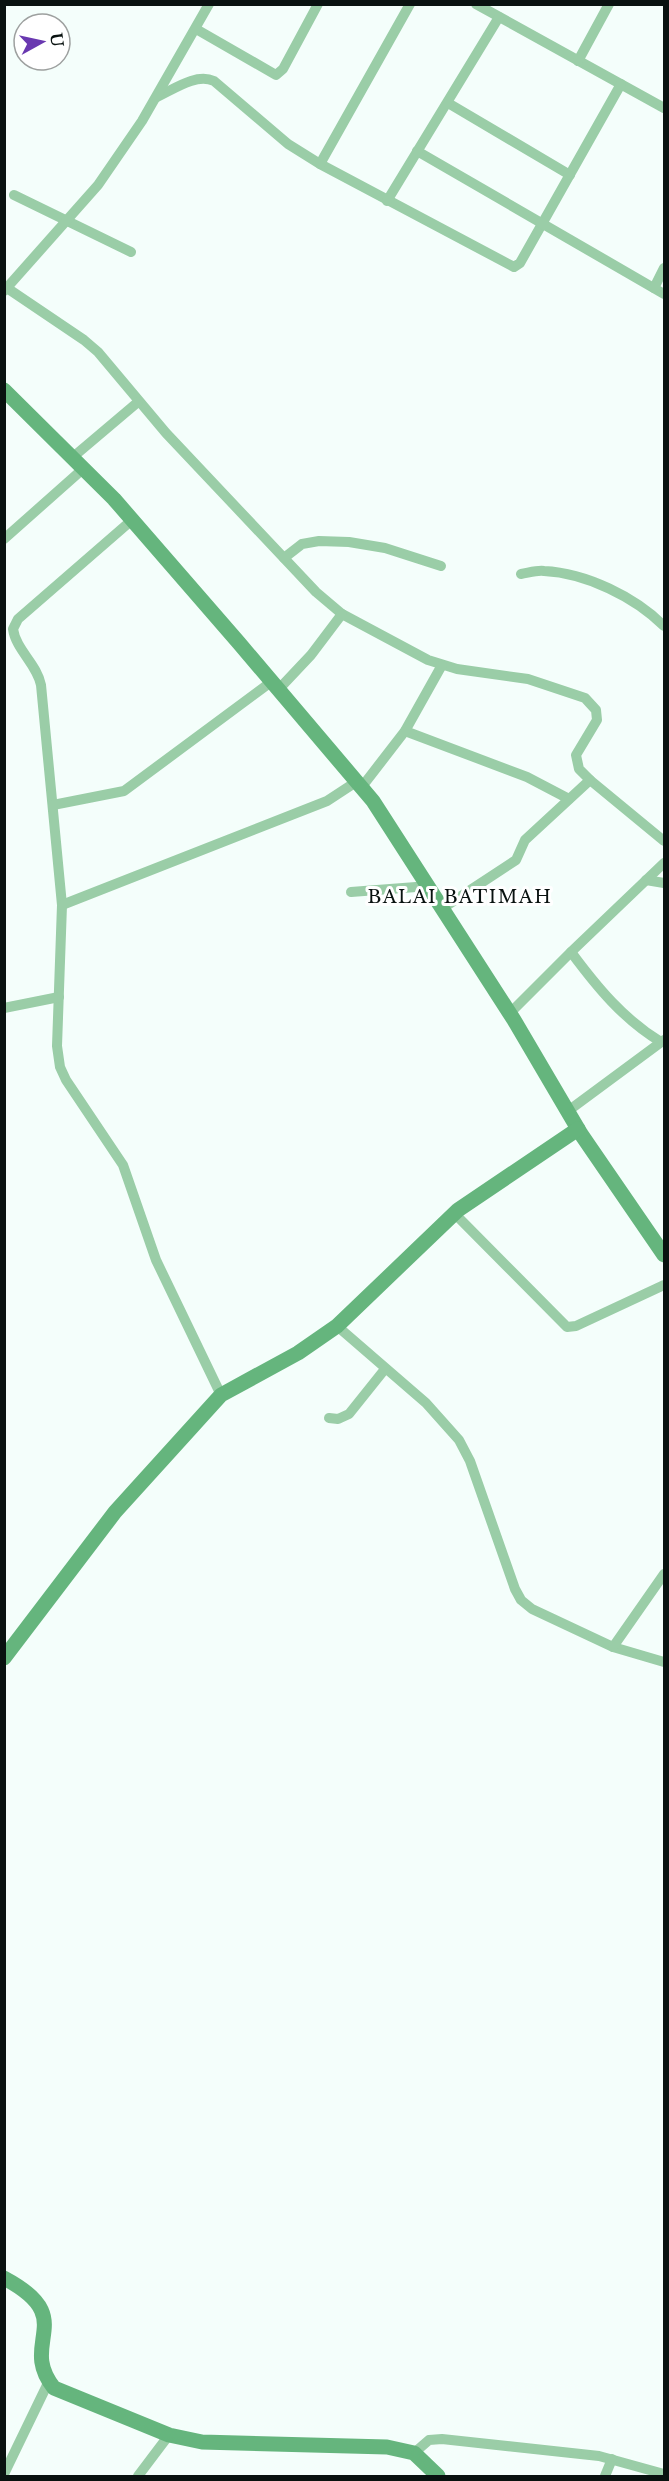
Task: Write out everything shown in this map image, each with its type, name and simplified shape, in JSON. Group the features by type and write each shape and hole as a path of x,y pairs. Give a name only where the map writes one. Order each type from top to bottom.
{"street":[{"path":"209,4 157,97 98,185 6,290 91,345 138,402 316,592 342,614 428,660 442,665 528,679 585,698 596,710 597,720 578,751 576,760 579,769 664,841"},
{"path":"196,29 276,75 283,69 318,4"},
{"path":"320,164 410,4"},
{"path":"476,4 664,108"},
{"path":"578,61 609,4"},
{"path":"387,201 499,17"},
{"path":"157,97 193,80 211,79 288,144 320,164 514,267 520,263 621,84"},
{"path":"448,103 570,175"},
{"path":"417,151 664,294"},
{"path":"14,195 131,252"},
{"path":"654,288 664,268"},
{"path":"4,390 78,462 132,519 359,785 393,830 509,1014 578,1129 664,1256"},
{"path":"6,537 138,402"},
{"path":"13,629 18,619 132,519"},
{"path":"284,558 302,544 319,541 349,542 385,548 441,566"},
{"path":"521,574 542,571 565,574 595,584 627,596 664,626"},
{"path":"53,805 124,791 275,686 311,655 342,614"},
{"path":"7,619 16,639 40,676 62,905 57,1046 60,1067 66,1080 123,1165 156,1260 221,1395"},
{"path":"62,905 327,801 359,785 405,731 442,665"},
{"path":"405,731 527,777 569,799"},
{"path":"443,908 516,860 525,840 590,780"},
{"path":"509,1014 664,863"},
{"path":"646,880 664,883"},
{"path":"351,892 429,886"},
{"path":"568,1111 663,1041 637,1028 614,1005 571,952"},
{"path":"4,1008 59,997"},
{"path":"4,1658 119,1508 221,1395 298,1353 336,1326 454,1213 578,1129"},
{"path":"454,1213 567,1327 576,1326 664,1285"},
{"path":"336,1326 438,1414 459,1440 470,1461 514,1590 521,1600 532,1609 613,1647 664,1662"},
{"path":"329,1418 338,1419 350,1414 385,1369"},
{"path":"613,1647 664,1574"},
{"path":"4,2278 31,2294 40,2305 46,2322 41,2354 42,2366 54,2388 169,2435 202,2442 387,2447 414,2453 438,2476"},
{"path":"4,2474 49,2381"},
{"path":"138,2476 169,2435"},
{"path":"414,2453 429,2440 442,2439 582,2453 664,2474"},
{"path":"605,2476 612,2459"}],"district":[{"name":"BALAI BATIMAH","path":"460,897"}]}
